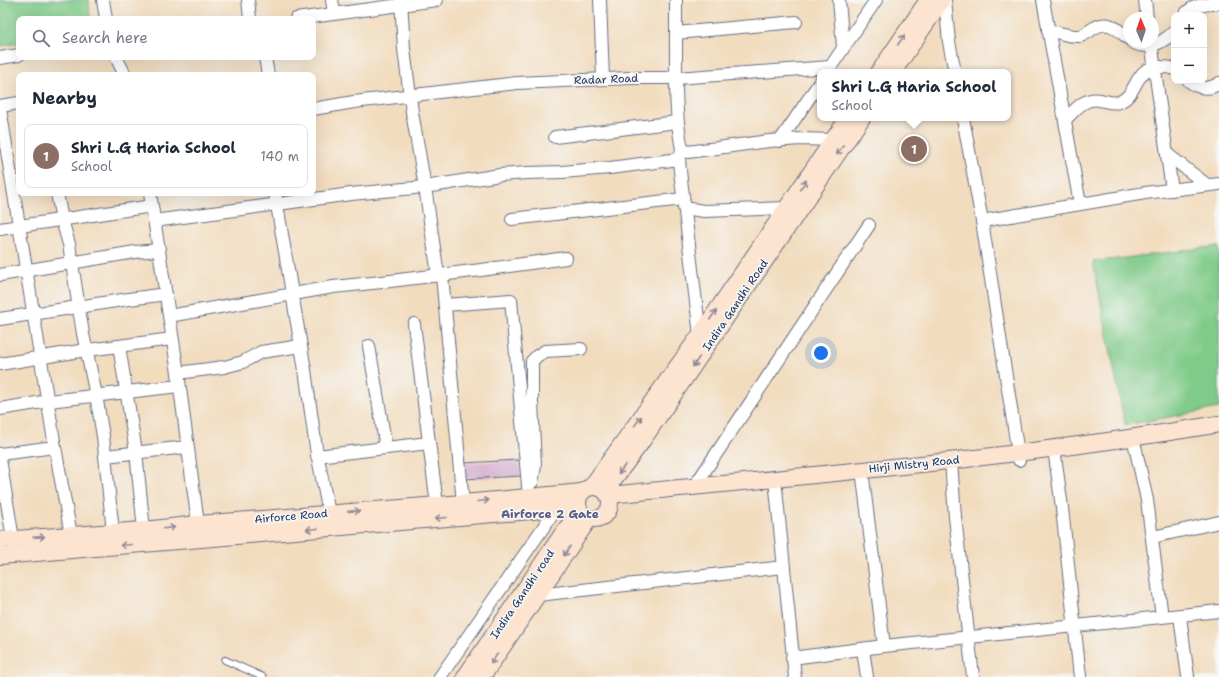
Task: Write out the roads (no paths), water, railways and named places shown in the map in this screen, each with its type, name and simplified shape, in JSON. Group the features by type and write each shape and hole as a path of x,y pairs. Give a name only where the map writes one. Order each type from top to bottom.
{"main road":[{"path":"881,69 928,0"},
{"path":"895,69 944,0"},
{"name":"Indira Gandhi Road","path":"593,501 700,335 846,121"},
{"name":"Indira Gandhi Road","path":"593,501 640,444 860,121"},
{"name":"Hirji Mistry Road","path":"1055,452 1219,424"},
{"name":"Hirji Mistry Road","path":"593,501 775,484 1055,452 1135,446 1219,433"},
{"name":"Hirji Mistry Road","path":"593,501 694,487 775,484 863,478 951,464"},
{"name":"Airforce Road","path":"7,540 144,530 198,524 529,497 593,501"},
{"name":"Airforce Road","path":"0,556 556,509 593,501"},
{"name":"Indira Gandhi road","path":"482,677 538,595 593,501"},
{"name":"Indira Gandhi road","path":"465,677 565,530 593,501"}],"street":[{"path":"103,0 106,16"},
{"path":"248,0 250,16"},
{"path":"332,0 334,14"},
{"path":"316,16 401,2 438,0"},
{"path":"600,0 603,79"},
{"path":"676,0 677,122 681,154 684,203 700,335"},
{"path":"839,0 843,48"},
{"path":"828,69 876,0"},
{"path":"944,0 949,42 954,69"},
{"path":"1043,0 1080,204"},
{"path":"1145,0 1146,12"},
{"path":"401,2 402,34 410,95 445,305 463,503"},
{"path":"1187,12 1197,6 1219,3"},
{"path":"676,33 796,22"},
{"path":"1048,30 1078,36 1085,34 1098,25 1105,24 1110,25 1123,34"},
{"path":"1159,41 1171,34"},
{"path":"1152,48 1172,190"},
{"path":"0,58 16,55"},
{"path":"118,60 124,72"},
{"path":"266,60 268,72"},
{"path":"1065,120 1083,102 1091,99 1118,102 1132,89 1138,77 1154,67 1171,69"},
{"name":"Radar Road","path":"316,109 410,95 517,83 603,79 676,78 817,70"},
{"path":"1193,84 1202,88 1210,88 1219,83"},
{"path":"780,141 817,86"},
{"path":"16,104 0,107 49,401 55,446 71,535"},
{"path":"964,121 982,221 1019,456"},
{"path":"555,137 677,122"},
{"path":"154,221 276,199 425,187 500,175 610,168 688,152 780,141 834,140"},
{"path":"1167,154 1213,184"},
{"path":"982,221 1080,204 1213,184"},
{"path":"58,196 62,220 69,244 86,350 96,395 105,456 113,532"},
{"path":"150,196 178,373 198,524"},
{"path":"276,199 301,346 317,456 329,513"},
{"path":"512,219 684,203 704,211 787,208"},
{"path":"0,229 152,206"},
{"path":"694,487 869,225"},
{"path":"0,275 135,252 159,250"},
{"path":"169,316 292,295 333,286 440,275 566,258"},
{"path":"0,319 166,294"},
{"path":"445,305 511,300 529,497"},
{"path":"414,324 437,505"},
{"path":"0,364 86,350 172,339"},
{"path":"119,346 136,452 144,530"},
{"path":"178,373 224,367 243,362 261,352 301,346"},
{"path":"369,346 386,448"},
{"path":"529,497 535,466 532,361 545,351 581,349"},
{"path":"0,409 49,401 179,386"},
{"path":"317,456 429,443"},
{"path":"0,454 55,446"},
{"path":"1135,446 1144,480 1153,536 1162,617"},
{"path":"105,456 187,447"},
{"path":"1055,452 1080,677"},
{"path":"0,459 7,540"},
{"path":"951,464 955,518 973,677"},
{"path":"863,478 884,646"},
{"path":"775,484 795,677"},
{"path":"440,677 556,509"},
{"path":"1153,536 1219,522"},
{"path":"538,595 783,567"},
{"path":"792,658 884,646 1219,611"},
{"path":"1180,616 1188,677"},
{"path":"863,649 867,677"}],"lane":[{"path":"225,660 263,677"}],"place":[{"name":"Shri L.G Haria School","path":"914,149"}],"district":[{"name":"Airforce 2 Gate","path":"550,514"}]}
